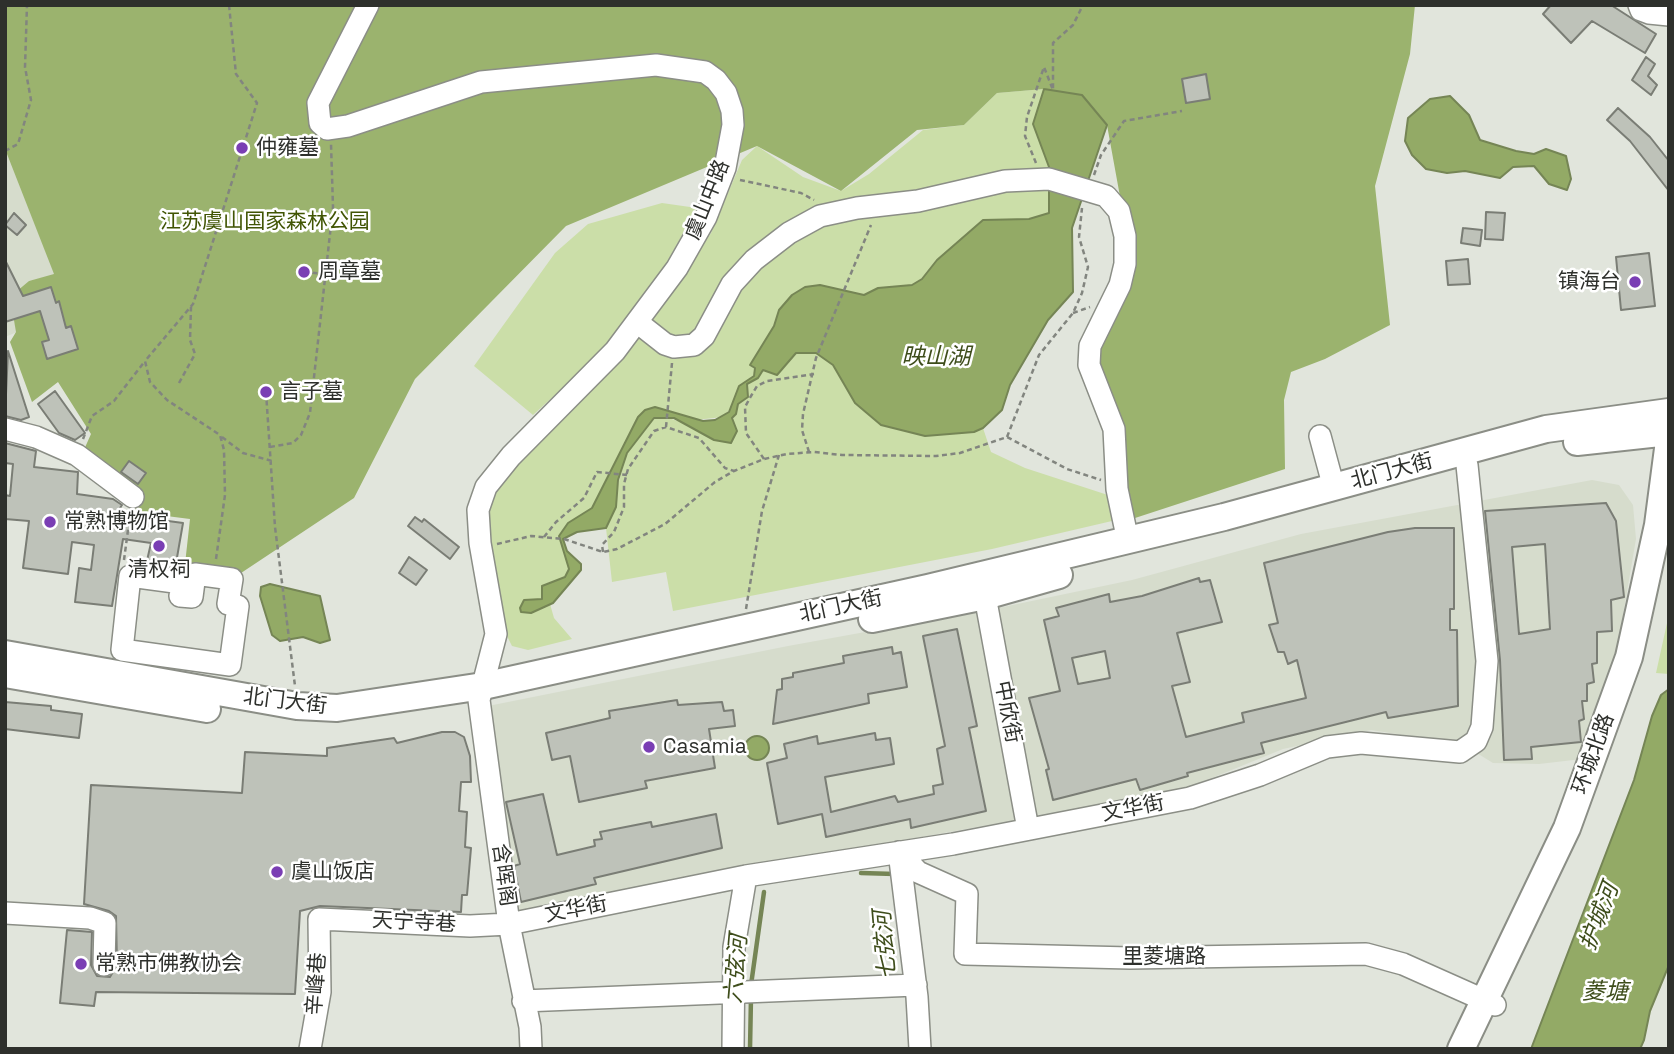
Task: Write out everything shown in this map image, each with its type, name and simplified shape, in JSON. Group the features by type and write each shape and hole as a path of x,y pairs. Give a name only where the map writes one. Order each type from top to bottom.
{"main road":[{"name":"北门大街","path":"5,674 276,721 389,715 743,629 1128,541 1334,488 1546,429 1669,412"},
{"name":"北门大街","path":"5,654 297,706 337,708 481,693 985,596 1395,482 1560,444 1669,432"},
{"name":"环城北路","path":"1472,1049 1567,828 1629,657 1658,525 1669,441"},
{"name":"环城北路","path":"1461,1049 1490,1003 1577,834 1637,661 1669,536"}],"street":[{"path":"327,129 320,122 318,103 368,5"},
{"path":"1639,5 1641,10 1649,13 1669,15"},
{"name":"虞山中路","path":"327,129 341,128 481,82 656,65 705,72 716,80 726,93 732,111 733,125 721,177 706,216 677,268 615,351 511,456 486,487 478,510 481,549 496,634 481,693"},
{"path":"637,322 665,344 678,347 694,345 704,336 732,284 754,260 803,224 834,213 918,201 1005,181 1044,179 1106,196 1119,211 1125,236 1120,285 1090,346 1089,365 1114,429 1117,489 1128,541"},
{"path":"5,429 36,437 77,455 133,497"},
{"path":"1320,436 1334,488"},
{"name":"文华街","path":"509,923 746,876 899,852 1190,798 1260,775 1327,747 1361,743 1460,752 1476,741 1482,727 1487,661 1467,465"},
{"path":"195,574 214,576 232,579 228,604 238,606 230,665 122,650 130,576 182,583 180,596 192,597 195,574"},
{"name":"中欣街","path":"985,596 1028,829"},
{"name":"含晖阁","path":"481,693 509,923 530,1027 531,1049"},
{"path":"899,852 907,986 920,1049"},
{"name":"里菱塘路","path":"899,852 918,872 967,894 965,954 1130,958 1366,954 1403,964 1490,1003"},
{"path":"733,1049 746,992 734,947 746,876"},
{"path":"5,913 90,918 105,923 104,965"},
{"name":"天宁寺巷","path":"319,919 470,926 509,923"},
{"name":"辛峰巷","path":"310,1049 320,992 319,919"},
{"path":"523,1001 907,986"}],"path":[{"path":"5,151 18,144 31,100 25,67 27,5"},
{"path":"77,455 92,416 114,401 191,307 203,279 220,215 257,103 236,74 229,5"},
{"path":"1044,179 1025,136 1027,117 1044,67 1053,90 1053,43 1073,25 1083,5"},
{"path":"1007,437 1039,355 1073,313 1082,293 1088,267 1079,237 1079,218 1101,155 1124,121 1182,111"},
{"path":"270,447 293,443 307,426 334,187 331,139 327,129"},
{"path":"721,177 801,193 834,213"},
{"path":"809,452 803,422 816,358 879,205"},
{"path":"304,272 326,274"},
{"path":"179,383 195,354 190,340 191,307"},
{"path":"666,428 669,373 678,347"},
{"path":"145,361 150,382 167,400 243,453 272,461"},
{"path":"764,458 750,442 744,420 745,407 757,386 767,381 814,374"},
{"path":"266,392 275,527 289,619 297,706"},
{"path":"603,552 602,545 620,520 626,475 646,439 654,431 666,428 699,438 720,464 734,471"},
{"path":"214,576 225,495 224,450 220,435"},
{"path":"481,549 523,536 564,539 603,552 617,549 665,524 715,482 734,471 764,458 809,452 936,456 960,453 1007,437 1067,468 1102,480 1117,489"},
{"path":"743,629 762,511 779,455"},
{"path":"544,538 556,522 584,498 597,472 626,475"},
{"path":"124,561 133,497"}],"shaded area":[{"path":"1044,89 1033,124 1049,166 1049,213 1029,219 983,220 937,260 922,279 912,285 878,288 864,295 820,285 779,310 774,326 750,365 755,367 754,376 739,386 733,406 723,417 695,420 655,407 638,417 592,508 568,523 559,536 569,569 565,577 545,584 542,599 531,600 531,613 550,604 554,618 572,639 528,650 512,646 507,636 483,519 487,497 662,306 711,233 742,160 757,146 803,177 841,191 869,174 923,130 964,125 997,93"},
{"path":"7,154 55,275 29,281 11,308 17,332 5,337"},
{"path":"662,203 697,208 654,286 611,344 533,415 474,366 555,253 588,224"},
{"path":"796,353 816,353 833,365 855,403 903,429 925,436 983,428 991,452 1025,468 1114,497 1112,521 992,549 673,611 666,572 612,582 606,528 616,507 617,488 627,453 640,434 654,418 663,416 692,426 714,440 732,422 738,404 743,401 747,384 758,378 763,370 777,375"},
{"path":"1592,480 1619,485 1633,505 1636,539 1612,679 1582,759 1539,764 1493,763 1462,744 1371,730 1283,749 1180,791 820,855 514,914 488,706 788,646 1003,607 1132,580 1301,534"},
{"path":"1669,614 1669,674 1656,673"}],"green space":[{"name":"江苏虞山国家森林公园","path":"5,5 1415,5 1410,54 1375,186 1390,325 1325,359 1291,372 1284,400 1285,469 1132,519 1126,473 1096,367 1097,341 1131,257 1107,125 1082,95 1044,89 997,93 964,125 917,130 841,191 757,146 566,226 415,379 354,498 232,579 184,573 190,519 135,512 137,497 83,452 91,434 58,382 32,402 10,342 16,332 10,297 29,281 54,274 5,149"}],"water":[{"name":"映山湖","path":"1044,89 1082,95 1107,125 1072,228 1073,292 1048,320 1010,385 1002,410 983,428 974,432 925,436 881,425 855,403 833,365 816,353 796,353 777,375 763,370 758,378 747,384 748,397 738,404 736,414 732,418 737,431 731,443 714,440 674,418 654,418 627,453 618,480 616,507 606,528 577,532 563,539 567,551 581,564 581,570 553,603 531,613 521,612 524,600 542,599 542,586 565,577 569,569 559,536 568,523 592,508 638,417 645,410 655,407 703,421 715,420 729,412 739,386 754,376 755,368 750,365 774,326 779,310 792,295 805,287 820,285 864,295 878,288 912,285 922,279 937,260 983,220 1029,219 1049,213 1049,167 1033,124"},
{"path":"1450,96 1469,115 1480,140 1516,151 1534,154 1546,149 1566,156 1571,179 1567,190 1549,184 1534,166 1513,167 1500,178 1465,171 1447,173 1426,169 1412,155 1405,141 1408,118 1430,99"},
{"path":"270,584 320,596 330,640 320,643 303,637 280,641 272,635 260,596 261,587"},
{"name":"菱塘","path":"1669,689 1669,965 1650,1011 1644,1040 1640,1049 1531,1049 1634,780 1652,716 1661,695"},
{"path":"757,736 766,739 769,748 766,757 757,760 748,757 745,748 748,739"}],"building":[{"path":"1551,5 1611,5 1656,34 1645,53 1592,21 1571,43 1543,14"},
{"path":"1646,57 1655,64 1648,76 1657,85 1651,95 1632,80"},
{"path":"1206,74 1210,99 1186,103 1182,79"},
{"path":"1618,108 1650,137 1669,161 1669,191 1630,141 1607,120"},
{"path":"1486,212 1505,213 1503,240 1485,239"},
{"path":"14,213 26,225 17,235 5,225"},
{"path":"1463,228 1482,230 1480,246 1461,243"},
{"name":"镇海台","path":"1649,253 1655,306 1621,310 1616,257"},
{"path":"1468,259 1470,284 1448,285 1446,261"},
{"path":"5,260 23,296 51,287 56,303 59,301 66,328 71,326 78,349 47,359 42,342 49,340 40,311 5,322"},
{"path":"8,351 29,417 21,420 5,416"},
{"path":"55,391 85,433 75,440 59,433 38,404"},
{"path":"5,443 36,451 34,467 78,472 77,494 113,499 122,505 116,514 183,523 175,569 146,565 151,543 123,539 112,606 75,602 79,568 91,570 94,545 72,542 68,574 23,568 29,521 5,519 5,495 10,496 13,464 5,463"},
{"path":"129,461 146,473 138,484 121,472"},
{"path":"1606,503 1616,521 1624,597 1611,600 1612,631 1597,632 1597,663 1592,664 1594,682 1587,684 1587,701 1582,701 1584,719 1579,721 1581,742 1531,747 1532,759 1504,760 1500,660 1485,511","holes":["1545,544 1550,629 1519,634 1512,547"]},
{"path":"415,517 422,522 424,519 459,547 450,559 408,526"},
{"path":"1415,528 1454,528 1454,609 1450,609 1450,630 1457,630 1458,706 1388,718 1386,712 1261,743 1264,753 1187,773 1188,776 1140,790 1136,779 1053,800 1046,770 1049,769 1029,698 1060,691 1044,620 1059,616 1056,608 1109,594 1110,602 1142,596 1199,578 1200,582 1210,580 1222,622 1177,633 1190,682 1172,686 1186,737 1244,722 1242,713 1306,698 1297,660 1288,664 1284,652 1278,652 1269,625 1278,623 1264,563 1388,532","holes":["1105,651 1110,678 1078,684 1072,658"]},
{"path":"409,557 427,570 416,585 399,573"},
{"path":"957,629 977,726 969,728 986,811 911,828 910,819 826,837 822,814 778,824 767,763 787,758 784,744 817,736 818,744 875,733 876,740 890,738 894,764 825,777 831,812 895,796 898,802 934,794 933,786 943,784 937,749 945,746 923,636"},
{"path":"892,647 893,654 901,652 907,687 868,694 869,703 773,724 777,690 782,689 782,679 793,677 793,673 844,663 843,656"},
{"path":"677,700 678,705 722,702 724,711 733,710 735,726 709,729 715,768 645,781 647,788 579,802 570,756 552,760 546,733 610,718 609,711"},
{"path":"5,702 51,706 51,710 82,714 79,738 5,729"},
{"name":"虞山饭店","path":"442,732 455,732 464,737 470,756 471,782 461,782 459,811 467,812 465,847 471,848 467,895 462,895 461,912 320,906 300,911 295,994 96,992 94,1006 60,1003 67,930 92,932 91,965 97,976 110,977 117,965 116,916 109,911 84,904 91,785 242,793 245,752 327,756 327,748 394,738 397,743"},
{"path":"543,794 557,855 595,846 594,840 602,839 600,832 651,822 652,827 716,814 722,848 594,878 596,884 521,902 514,866 520,864 506,802"}],"waterway":[{"name":"七弦河","path":"861,873 895,874"},
{"name":"六弦河","path":"751,985 764,892"},
{"name":"六弦河","path":"750,1049 751,997"}],"place":[{"name":"仲雍墓","path":"242,148"},
{"name":"周章墓","path":"304,272"},
{"name":"镇海台","path":"1635,282"},
{"name":"言子墓","path":"266,392"},
{"name":"常熟博物馆","path":"50,522"},
{"name":"清权祠","path":"159,546"},
{"name":"Casamia","path":"649,747"},
{"name":"虞山饭店","path":"277,872"},
{"name":"常熟市佛教协会","path":"81,964"}],"water label":[{"name":"护城河","path":"1600,917"}]}
